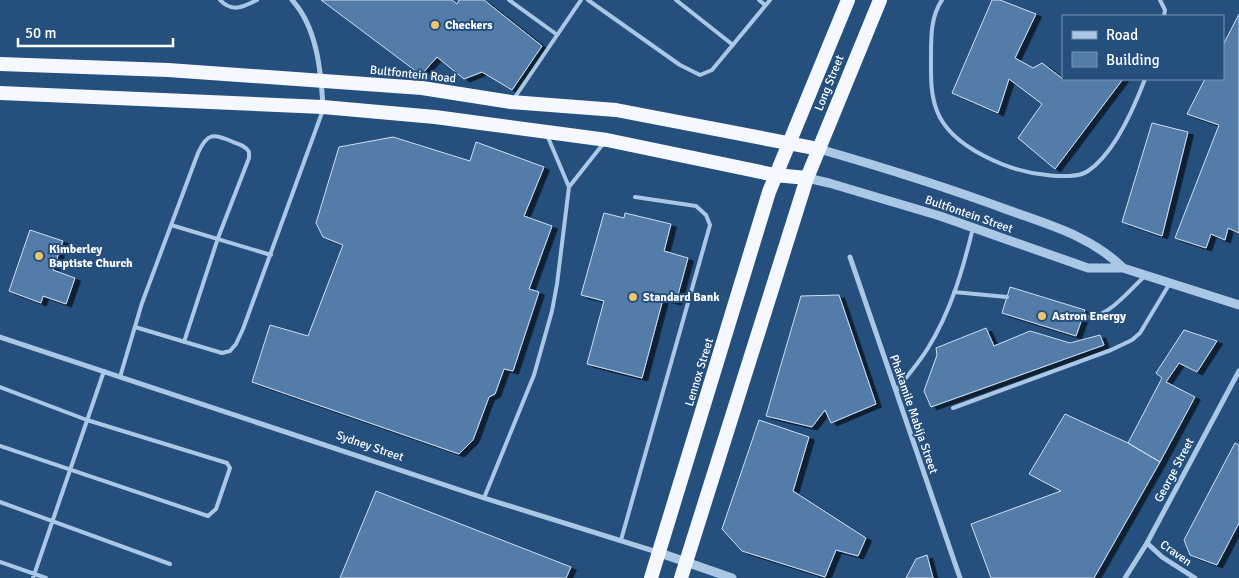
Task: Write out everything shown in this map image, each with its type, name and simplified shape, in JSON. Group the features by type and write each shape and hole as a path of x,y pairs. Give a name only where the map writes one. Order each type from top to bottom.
{"highway":[{"name":"Long Street","path":"775,175 848,0"},
{"name":"Long Street","path":"807,178 880,0"},
{"name":"Bultfontein Road","path":"0,64 168,70 422,88 512,102 616,110 819,149"},
{"path":"0,93 323,108 435,117 606,140 775,175 807,178 681,578"},
{"name":"Lennox Street","path":"651,578 775,175"}],"street":[{"path":"292,0 306,22 322,81 323,108"},
{"name":"Bultfontein Street","path":"819,149 977,199 1074,234 1108,254 1123,268"},
{"name":"Bultfontein Street","path":"807,178 848,188 973,228 1088,268 1123,268 1239,305"},
{"name":"Phakamile Mabija Street","path":"850,257 960,578"},
{"name":"Sydney Street","path":"0,337 484,498 621,540 732,578"},
{"name":"George Street","path":"1125,578 1146,543 1239,371"},
{"name":"Craven","path":"1146,543 1162,557 1195,578"}],"lane":[{"path":"220,0 234,9 243,8 257,0"},
{"path":"509,0 556,34"},
{"path":"512,102 556,34 581,0"},
{"path":"588,0 680,65 700,75 712,70 770,0"},
{"path":"676,0 733,45"},
{"path":"759,0 765,5"},
{"path":"942,0 932,27 931,84 937,112 946,125 967,145 997,163 1036,174 1066,176 1087,173 1102,159 1124,127 1145,80"},
{"path":"1160,0 1165,10 1164,15"},
{"path":"135,327 222,353 230,351 236,344 243,329 323,108"},
{"path":"484,498 521,411 544,344 557,284 568,187 546,133"},
{"path":"120,377 135,327 171,225 203,142 210,136 218,135 245,147 249,152 184,342"},
{"path":"568,187 606,140"},
{"path":"621,540 710,225 706,216 696,206 636,197"},
{"path":"171,225 271,255"},
{"path":"896,391 928,348 944,318 954,292 973,228"},
{"path":"1083,317 1093,318 1105,312 1146,275"},
{"path":"953,408 1111,350 1132,340 1140,333 1170,283"},
{"path":"954,292 1007,297"},
{"path":"33,576 104,371"},
{"path":"0,387 87,420 227,464 230,468 214,512 208,516 0,446"},
{"path":"0,502 170,564"},
{"path":"0,562 33,576 46,578"}],"building":[{"name":"Checkers","path":"321,0 452,0 457,4 459,0 484,0 542,46 512,90 482,72 464,79 437,57 421,75"},
{"path":"992,0 1000,0 1036,14 1015,58 1033,68 1042,63 1062,80 1122,80 1055,169 1018,138 1042,104 1009,79 998,113 952,93"},
{"path":"1239,14 1239,233 1228,228 1225,240 1211,234 1206,248 1175,238 1219,125 1187,114 1204,80 1224,80 1224,43"},
{"path":"1152,123 1188,132 1162,236 1122,222"},
{"path":"393,137 470,161 476,142 544,167 524,216 552,226 529,289 539,292 513,371 504,369 495,394 489,397 473,440 459,454 252,382 270,325 308,336 343,245 323,237 316,223 339,147"},
{"name":"Standard Bank","path":"604,213 624,218 625,213 671,224 664,251 688,258 676,302 663,299 642,378 587,364 604,301 581,295"},
{"name":"Kimberley Baptiste Church","path":"30,230 63,241 53,270 75,278 66,304 43,296 41,303 9,291"},
{"path":"1010,287 1085,310 1076,336 1002,313"},
{"path":"839,295 876,404 831,423 825,410 812,427 766,416 801,296"},
{"path":"986,328 994,346 1030,331 1070,343 1100,335 1104,345 931,407 924,391 937,355 936,348"},
{"path":"1184,330 1217,341 1197,372 1179,363 1166,382 1195,397 1160,462 1128,443 1162,378 1156,373"},
{"path":"1065,414 1128,443 1160,462 1094,578 991,578 971,524 1061,491 1029,474"},
{"path":"759,420 809,437 793,491 866,538 858,556 836,550 825,577 742,551 722,529"},
{"path":"1235,443 1239,445 1239,523 1217,565 1190,555 1184,540"},
{"path":"376,491 571,567 566,578 340,578"},
{"path":"927,555 933,578 906,578 916,559"}],"place":[{"name":"Checkers","path":"435,25"},
{"name":"Kimberley Baptiste Church","path":"39,256"},
{"name":"Standard Bank","path":"633,297"},
{"name":"Astron Energy","path":"1042,316"}]}
